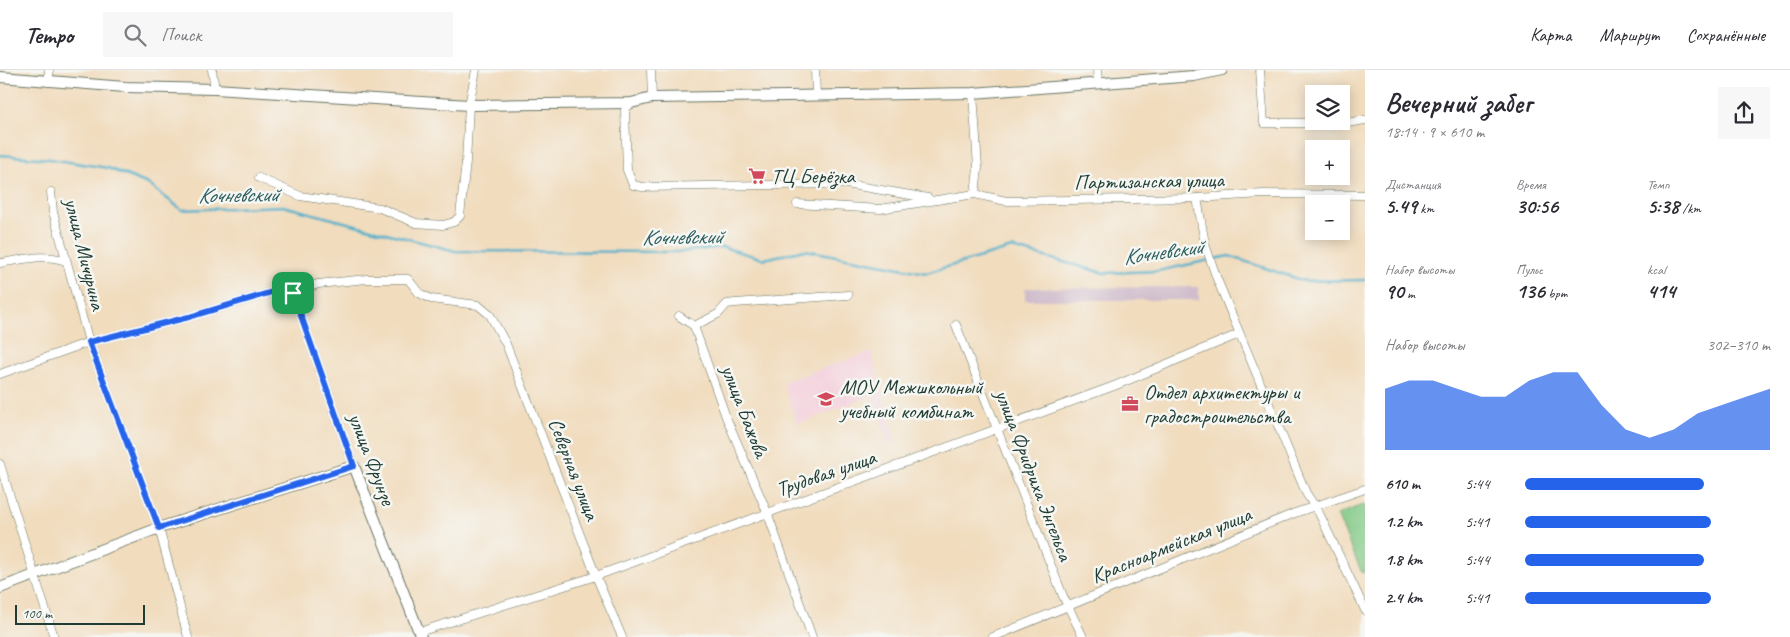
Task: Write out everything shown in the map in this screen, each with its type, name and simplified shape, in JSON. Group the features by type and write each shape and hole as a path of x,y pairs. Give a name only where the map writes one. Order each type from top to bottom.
{"street":[{"path":"49,70 49,82"},
{"path":"212,70 215,89"},
{"path":"259,178 300,196 380,208 416,223 443,225 454,222 460,216 466,162 469,106 476,70"},
{"path":"651,70 652,98"},
{"path":"815,70 816,95"},
{"path":"1097,70 1098,84"},
{"path":"0,77 125,88 215,89 469,106 630,103 652,98 973,93 1194,76 1222,70"},
{"path":"1260,70 1264,123 1365,120"},
{"path":"973,93 978,168 975,194"},
{"name":"Партизанская улица","path":"630,103 625,110 627,170 633,185 642,187 846,184 935,199"},
{"name":"улица Мичурина","path":"51,192 53,212 89,342 159,528 188,637"},
{"name":"Партизанская улица","path":"797,204 880,209 975,194 1006,201 1198,198 1263,194 1365,195"},
{"path":"1198,198 1205,244 1239,334 1306,493 1365,610"},
{"path":"0,263 34,257 52,257 66,261"},
{"name":"Северная улица","path":"293,293 318,284 367,279 408,279 419,293 431,300 478,305 490,315 506,344 596,576 622,637"},
{"path":"0,374 89,342 189,317 272,292 293,293"},
{"name":"улица Фрунзе","path":"293,293 354,466 420,634"},
{"path":"679,316 694,326 718,314 727,304 735,302 848,296"},
{"name":"улица Фридриха Энгельса","path":"956,325 1063,596 1083,637"},
{"name":"улица Бажова","path":"694,326 726,417 767,512 812,637"},
{"name":"Трудовая улица","path":"420,634 596,576 998,429 1114,386 1239,334"},
{"path":"0,464 36,574 54,637"},
{"path":"0,588 159,528 354,466"},
{"name":"Красноармейская улица","path":"993,637 1295,513 1365,489"}],"shaded area":[{"path":"1199,287 1199,300 1025,300 1025,288"},
{"name":"МОУ Межшкольный учебный комбинат","path":"871,352 895,443 889,444 873,395 797,424 783,382"}],"green space":[{"path":"1365,504 1365,572 1362,573 1337,515"}],"waterway":[{"name":"Кочневский","path":"0,155 50,159 108,168 148,184 182,210 283,206 455,251 681,252 722,247 764,259 805,250 926,273 1012,248 1104,273 1158,271 1229,256 1304,281 1365,280"}],"place":[{"name":"ТЦ Берёзка","path":"757,176"},
{"name":"МОУ Межшкольный учебный комбинат","path":"826,399"},
{"name":"Отдел архитектуры и градостроительства","path":"1130,404"}],"route":[{"path":"272,292 293,293 354,466 159,528 89,342 189,317 272,292"}]}
